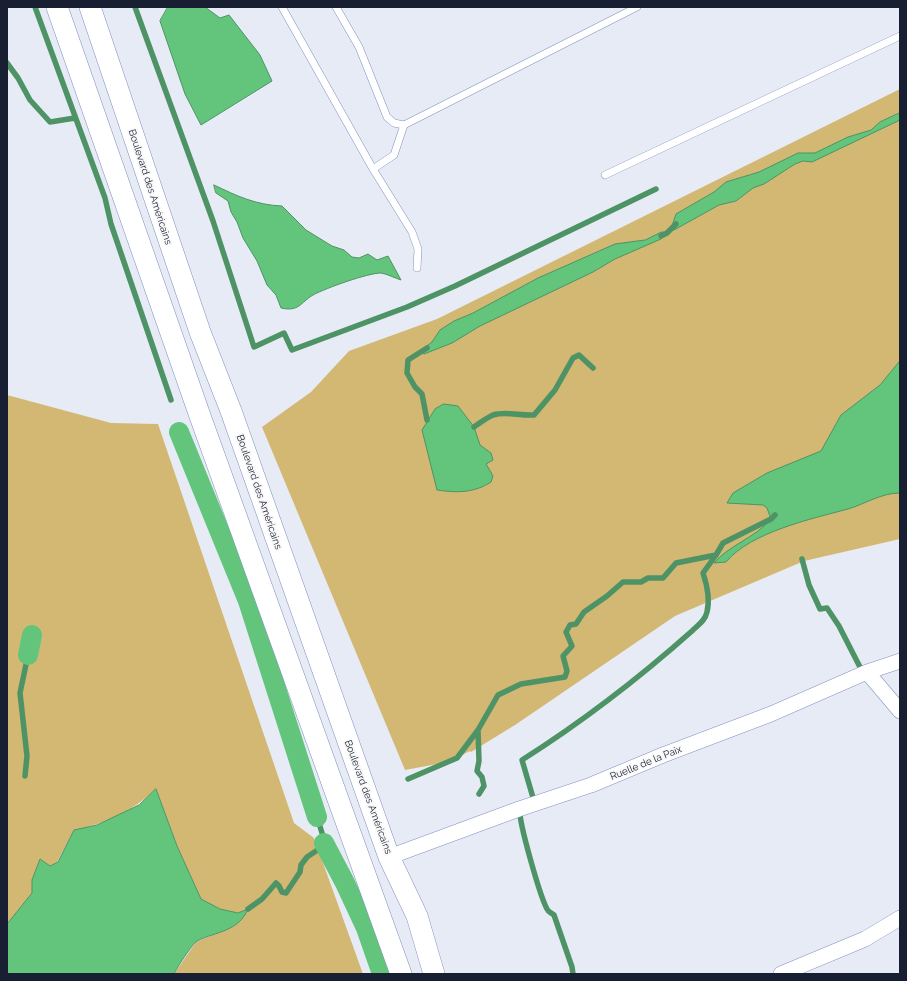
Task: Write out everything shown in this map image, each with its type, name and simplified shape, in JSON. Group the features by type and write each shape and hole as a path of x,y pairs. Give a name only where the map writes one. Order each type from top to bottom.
{"main road":[{"path":"57,7 203,424 401,974"},
{"name":"Boulevard des Américains","path":"90,7 198,325 231,410 389,857 417,916 434,974"}],"street":[{"name":"Ruelle de la Paix","path":"389,857 519,809 591,785 663,755 771,714 867,672 900,661"},
{"path":"867,672 900,711"},
{"path":"780,974 865,939 900,918"}],"lane":[{"path":"282,7 373,169 412,232 418,249 417,268"},
{"path":"336,7 359,47 387,117 394,123 404,125 636,7"},
{"path":"605,175 900,36"},
{"path":"373,169 394,154 404,125"}],"shaded area":[{"path":"168,7 205,7 220,18 229,15 260,55 272,81 201,125 185,94 160,21"},
{"path":"900,89 900,539 804,561 675,616 515,725 471,752 470,751 448,762 405,770 262,427 311,392 349,351 437,319"},
{"path":"900,113 900,120 812,162 803,161 795,164 764,184 753,188 736,201 719,205 674,230 671,229 676,214 714,192 726,182 759,172 798,153 815,153 848,137 871,130 880,122"},
{"path":"214,185 255,202 282,206 306,230 332,246 344,250 352,257 359,258 368,254 377,260 388,256 401,280 381,273 367,275 319,292 296,308 281,308 276,295 267,285 257,261 243,238 237,222 231,212 228,201 216,193"},
{"path":"662,232 667,233 661,239 615,259 593,272 480,326 452,343 424,354 420,351 432,342 440,330 454,321 473,313 538,278 615,244 645,240"},
{"path":"900,361 900,493 886,495 848,509 782,528 750,542 726,562 714,563 727,551 765,526 771,519 767,508 763,505 727,503 733,493 767,473 821,451 841,415 880,385"},
{"path":"7,395 111,423 158,424 294,823 314,838 363,974 174,974 196,942 234,926 247,910 238,913 220,909 201,899 177,846 156,789 147,797 118,816 97,824 74,830 57,862 50,866 40,859 32,880 32,893 7,924"},
{"path":"444,404 458,406 474,427 480,445 491,453 493,460 486,464 493,476 491,482 485,486 465,491 451,492 437,490 422,430 435,409"},
{"path":"156,789 177,846 201,899 220,909 238,913 248,909 244,917 233,927 197,941 188,951 174,974 7,974 7,924 32,893 32,880 40,859 50,866 58,862 74,830 97,825 139,805"}],"waterway":[{"path":"35,7 105,198 111,224 171,400"},
{"path":"135,7 213,221 254,347 284,333 292,350 407,307 455,286 656,189"},
{"path":"7,63 18,78 30,100 50,122 75,118"},
{"path":"661,236 667,233 676,224"},
{"path":"427,348 408,360 407,373 415,387 422,394 427,420"},
{"path":"474,427 493,415 534,415 555,390 573,358 579,355 593,368"},
{"path":"179,432 248,601 317,817"},
{"path":"408,779 457,758 478,730 498,695 521,684 565,677 567,671 563,656 572,646 566,632 570,625 576,624 584,612 607,596 623,582 641,582 648,578 663,578 676,563 716,555 723,543 771,519 775,515"},
{"path":"536,800 534,801 522,760 566,731 609,699 672,649 701,623 705,618 708,607 707,587 703,573 716,555"},
{"path":"802,559 809,585 820,609 827,608 839,626 862,671"},
{"path":"28,655 32,635"},
{"path":"25,776 27,756 20,693 28,655"},
{"path":"478,730 479,761 477,771 482,777 484,786 479,794"},
{"path":"520,811 530,860 544,902 549,912 554,915 573,974"},
{"path":"248,909 262,899 276,883 282,892 286,893 300,872 301,865 307,857 322,847 323,836 317,817 321,812"},
{"path":"324,843 366,928 382,974"}]}
